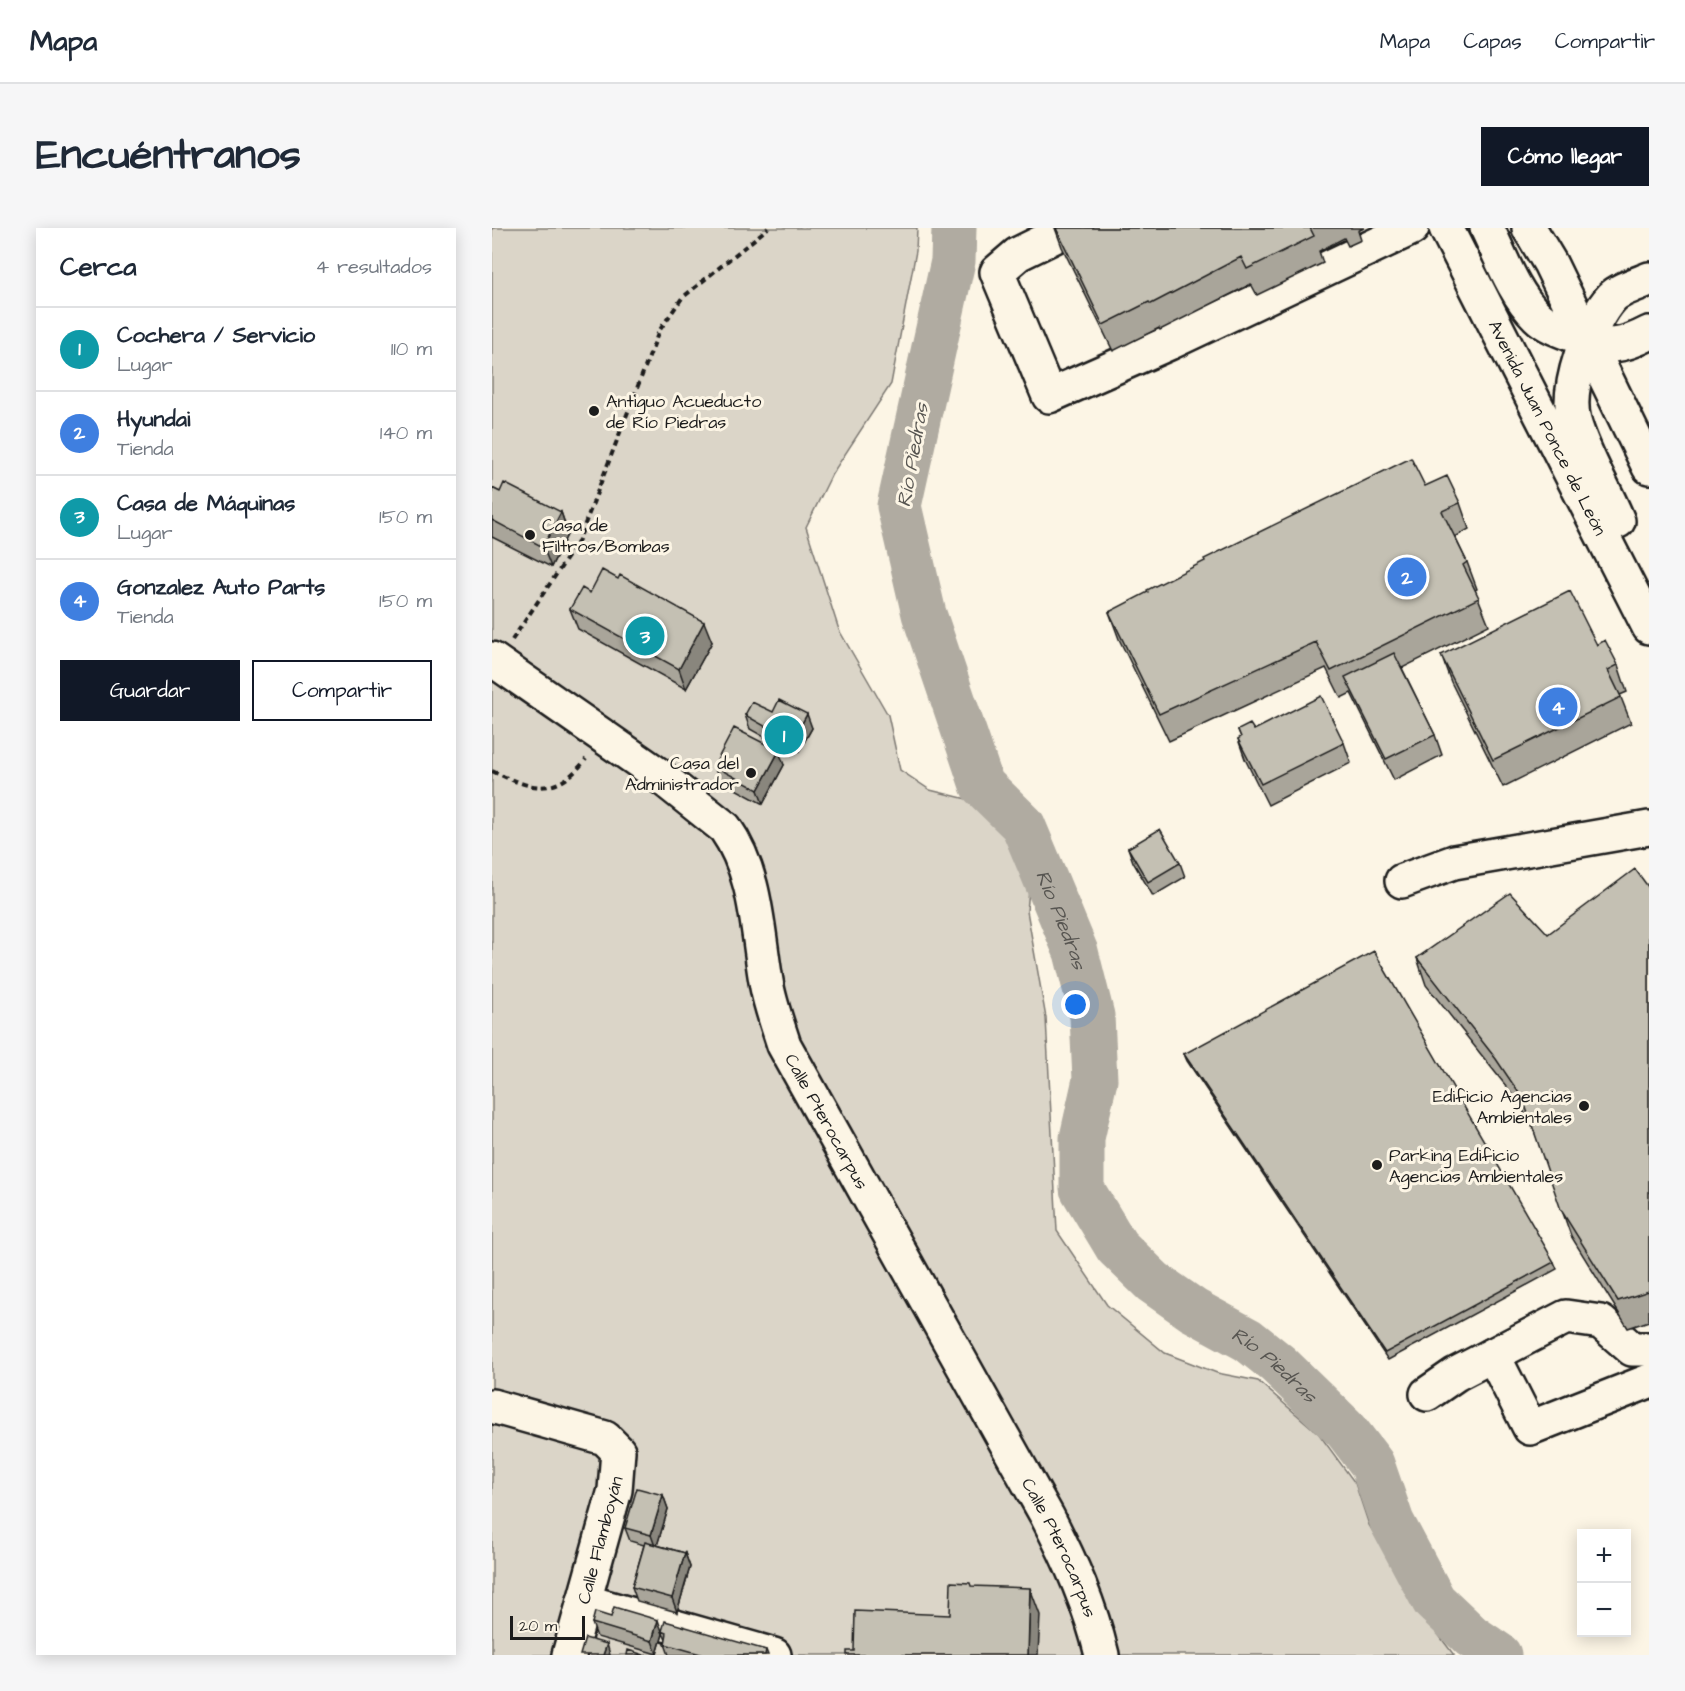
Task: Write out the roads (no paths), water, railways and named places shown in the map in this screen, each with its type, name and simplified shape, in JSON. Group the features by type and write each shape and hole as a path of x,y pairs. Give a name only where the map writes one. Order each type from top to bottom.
{"street":[{"path":"1071,228 1018,254 997,272 1049,396 1169,343 1412,228"},
{"name":"Avenida Juan Ponce de León","path":"1446,228 1649,627"},
{"path":"1487,228 1525,301 1539,318 1556,328 1587,340 1616,347 1649,333"},
{"path":"1529,228 1550,263 1649,467"},
{"path":"1649,279 1613,296 1587,340 1571,399 1574,421 1613,509 1642,587 1649,627"},
{"name":"Calle Pterocarpus","path":"494,661 603,738 656,772 725,828 740,852 756,909 767,989 784,1045 1076,1571 1092,1612 1102,1655"},
{"path":"1402,881 1454,862 1649,828"},
{"path":"1427,1394 1456,1374 1566,1317 1601,1322 1632,1349 1649,1349"},
{"path":"1493,1355 1530,1428 1649,1381"},
{"name":"Calle Flamboyán","path":"492,1406 605,1438 618,1451 615,1490 568,1655"},
{"path":"584,1601 774,1655"}],"waterway":[{"name":"Río Piedras","path":"954,228 953,261 899,506 924,614 982,785 1023,825 1076,952 1092,1016 1095,1080 1082,1138 1082,1189 1117,1247 1153,1282 1193,1310 1248,1340 1278,1364 1346,1430 1372,1464 1392,1522 1434,1601 1471,1636 1499,1655"}],"place":[{"name":"Antiguo Acueducto de Río Piedras","path":"594,411"},
{"name":"Casa de Filtros/Bombas","path":"530,535"},
{"name":"Hyundai","path":"1407,577"},
{"name":"Casa de Máquinas","path":"645,636"},
{"name":"Gonzalez Auto Parts","path":"1558,707"},
{"name":"Cochera / Servicio","path":"784,735"},
{"name":"Casa del Administrador","path":"751,773"},
{"name":"Edificio Agencias Ambientales","path":"1584,1106"},
{"name":"Parking Edificio Agencias Ambientales","path":"1377,1165"}]}
